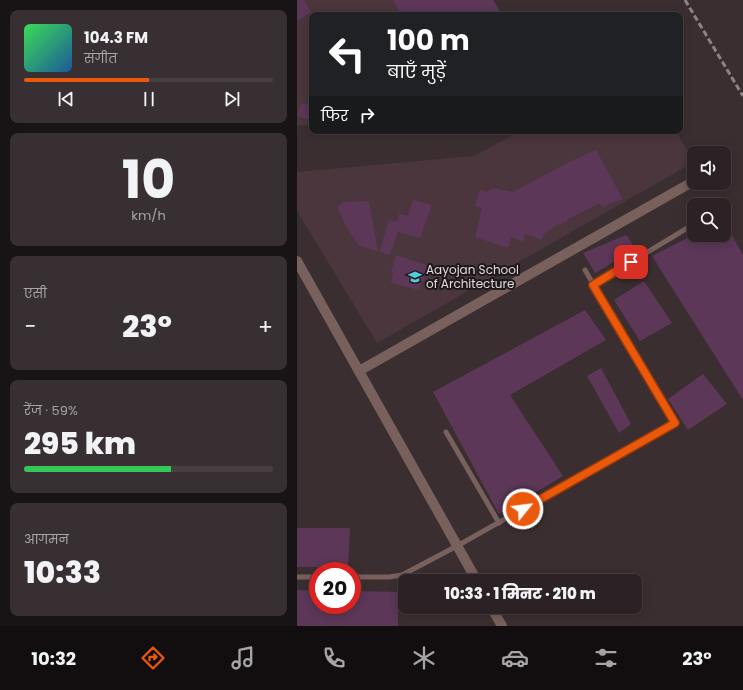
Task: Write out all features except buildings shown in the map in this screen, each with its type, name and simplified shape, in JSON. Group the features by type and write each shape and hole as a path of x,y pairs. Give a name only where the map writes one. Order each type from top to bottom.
{"street":[{"path":"359,371 687,185"},
{"path":"297,261 473,574"},
{"path":"495,614 500,624"}],"lane":[{"path":"593,285 687,228"},
{"path":"361,577 389,577 402,575 499,523 675,423 585,270"},
{"path":"446,432 499,523"},
{"path":"297,577 309,577"}],"shaded area":[{"path":"297,0 493,0 500,12 309,12 309,124 297,126"},
{"name":"Aayojan School of Architecture","path":"514,134 678,134 687,150 687,166 377,343 297,211 297,172 474,156"}],"railway":[{"path":"685,0 743,96"}],"place":[{"name":"Aayojan School of Architecture","path":"415,277"}],"route":[{"path":"523,509 675,423 593,285 631,262"}]}
